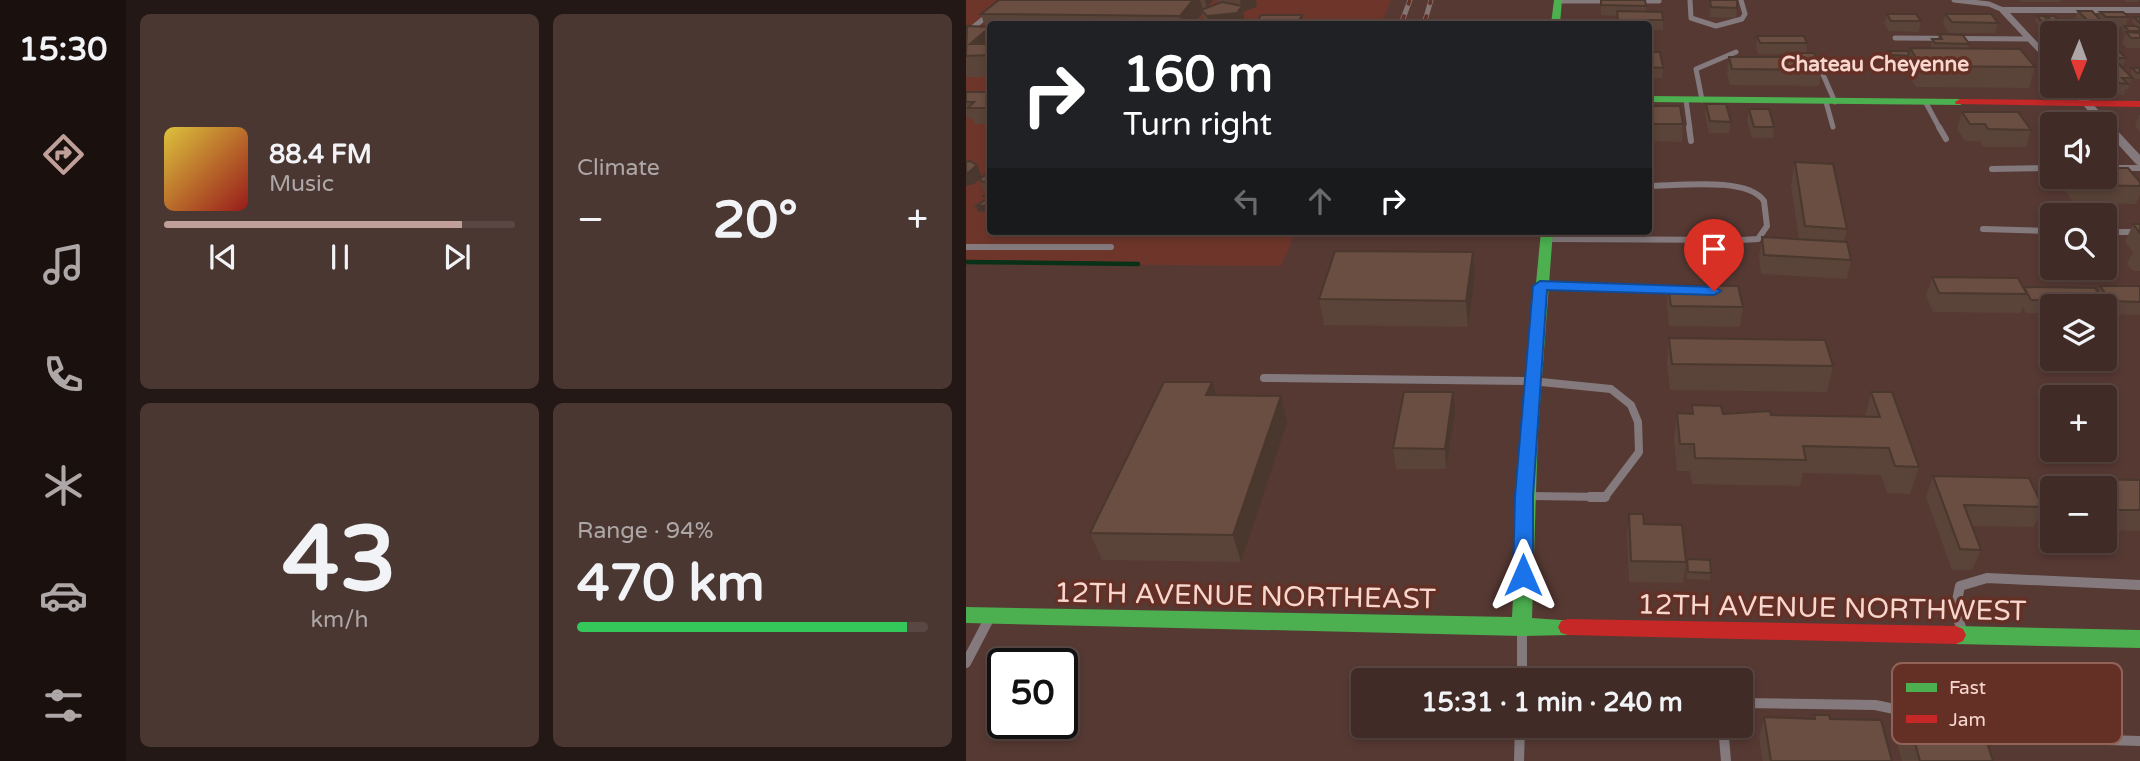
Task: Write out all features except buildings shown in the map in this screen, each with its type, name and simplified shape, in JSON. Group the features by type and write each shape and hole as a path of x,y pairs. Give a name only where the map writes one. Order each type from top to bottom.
{"main road":[{"path":"1556,21 1558,0"},
{"path":"1652,99 2140,104"},
{"path":"1522,628 1524,496 1531,381 1547,235"},
{"name":"12TH AVENUE NORTHEAST","path":"966,615 1522,628"},
{"name":"12TH AVENUE NORTHWEST","path":"1522,628 2140,639"}],"street":[{"path":"2003,10 2140,10"},
{"path":"2003,10 2040,50"},
{"path":"2082,98 2140,162"}],"lane":[{"path":"966,33 1007,0"},
{"path":"1558,0 1621,1"},
{"path":"1690,0 1691,18 1698,23 1718,26 1742,19 1745,14 1741,0"},
{"path":"1954,0 1989,4 2003,10"},
{"path":"1634,1 1659,1"},
{"path":"1895,38 2029,38"},
{"path":"1691,141 1696,69 1736,52"},
{"path":"1815,57 1831,102 1833,127"},
{"path":"1926,103 1947,139"},
{"path":"1992,169 2040,168"},
{"path":"2117,168 2140,168"},
{"path":"1547,235 1742,240 1758,239 1767,226 1764,203 1760,196 1750,191 1718,186 1652,186"},
{"path":"1983,229 2040,230"},
{"path":"2117,232 2140,232"},
{"path":"966,247 1111,247"},
{"path":"1540,286 1686,290"},
{"path":"1264,377 1531,381 1611,389 1631,405 1638,422 1639,452 1605,497 1524,496"},
{"path":"1965,636 1955,610 1960,586 1987,578 2140,585"},
{"path":"966,663 991,615"},
{"path":"1522,628 1522,668"},
{"path":"1753,703 1857,704 1892,707"},
{"path":"1519,761 1520,738"},
{"path":"1724,738 1726,761"},
{"path":"2122,740 2140,741"}],"shaded area":[{"path":"966,0 1391,0 1382,21 987,21 987,235 1294,235 1281,266 966,263"}],"waterway":[{"path":"966,262 1138,264"}],"railway":[{"path":"1402,21 1410,0"},
{"path":"1425,21 1431,0"}],"traffic: fast":[{"path":"1556,21 1558,0"},
{"path":"1652,99 1960,102"},
{"path":"1522,628 1530,430 1547,235"},
{"path":"966,615 1568,627"},
{"path":"1956,635 2140,639"}],"traffic: jam":[{"path":"1960,102 2140,104"},
{"path":"1568,627 1956,635"}],"district":[{"name":"Chateau Cheyenne","path":"1875,64"}],"route":[{"path":"1523,575 1524,496 1540,286 1714,291"}]}
